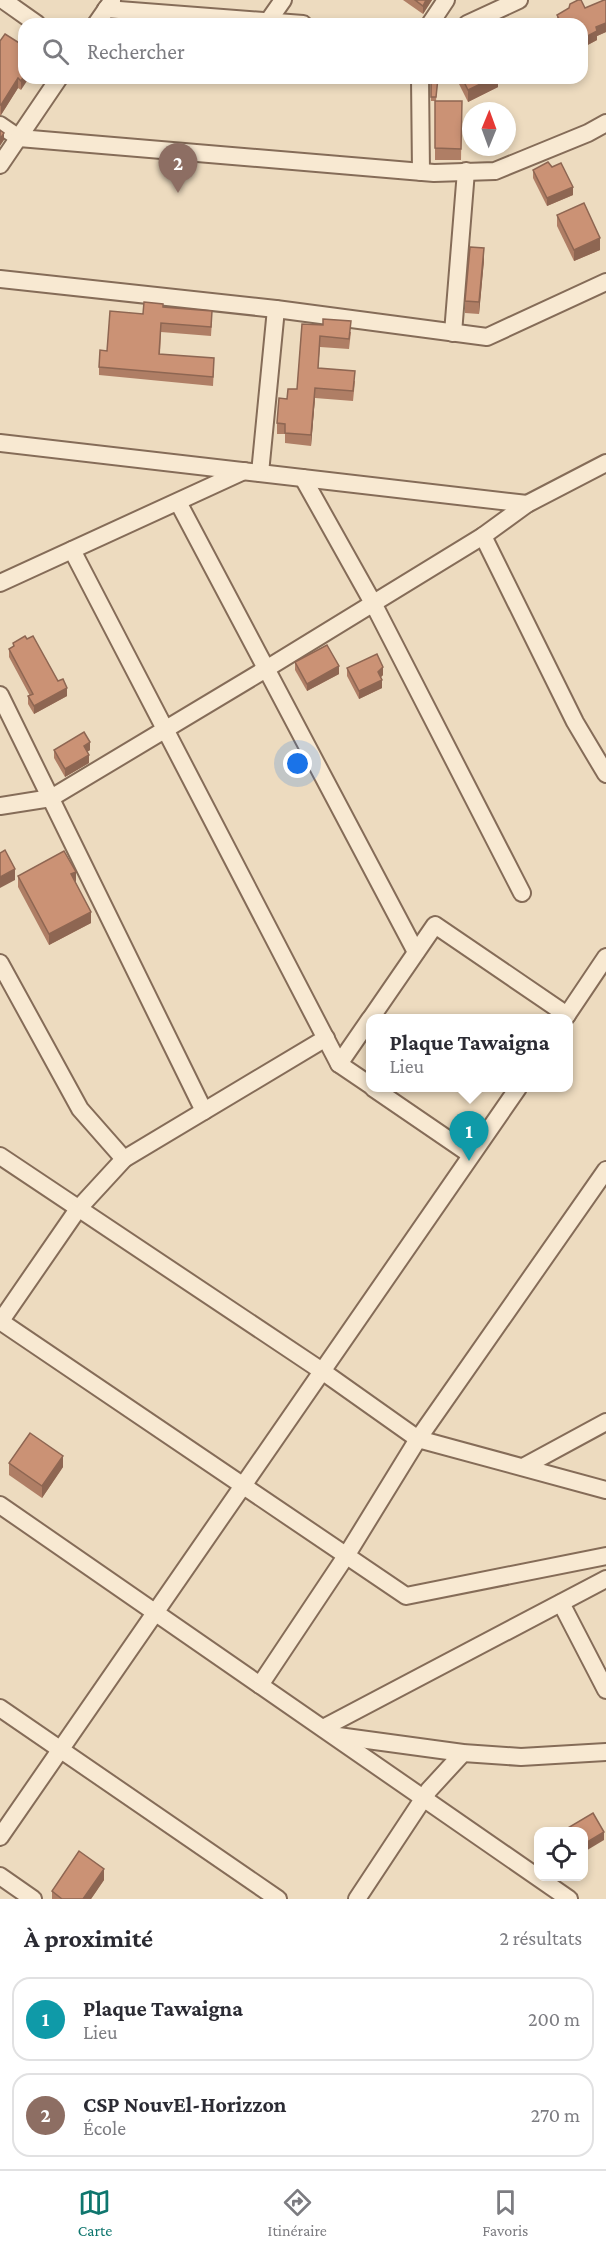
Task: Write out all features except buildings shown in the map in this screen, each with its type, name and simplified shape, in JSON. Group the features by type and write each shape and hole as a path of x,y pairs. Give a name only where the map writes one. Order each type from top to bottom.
{"street":[{"path":"3,0 28,18"},
{"path":"270,18 283,0"},
{"path":"434,18 447,0"},
{"path":"479,18 519,0"},
{"path":"100,18 110,5 248,18"},
{"path":"0,165 55,84"},
{"path":"420,84 421,172"},
{"path":"0,125 19,138 421,172 495,171 588,134 606,123"},
{"path":"453,333 466,171"},
{"path":"0,279 276,309 487,337 606,282"},
{"path":"252,472 276,309"},
{"path":"0,443 527,504"},
{"path":"0,806 51,798 483,536 527,504 605,467"},
{"path":"0,583 178,502 252,472"},
{"path":"303,478 373,603 522,893"},
{"path":"178,502 416,952"},
{"path":"483,536 575,722 606,774"},
{"path":"72,550 339,1064 366,1082"},
{"path":"0,695 204,1111"},
{"path":"373,1014 435,925 562,1014"},
{"path":"568,1014 606,957"},
{"path":"0,963 80,1109 124,1159"},
{"path":"339,1064 366,1025"},
{"path":"326,1038 124,1159 78,1209 0,1322 406,1596 606,1556"},
{"path":"381,1092 471,1155"},
{"path":"0,1837 515,1092"},
{"path":"0,1156 322,1371 418,1439 606,1490"},
{"path":"260,1685 346,1556 418,1439 606,1170"},
{"path":"523,1467 606,1422"},
{"path":"0,1505 569,1899"},
{"path":"328,1732 606,1579"},
{"path":"561,1603 606,1690"},
{"path":"0,1708 278,1899"},
{"path":"328,1732 463,1753 521,1757 606,1752"},
{"path":"357,1899 424,1798 463,1753"},
{"path":"0,1876 33,1899"}],"place":[{"name":"CSP NouvEl-Horizzon","path":"178,193"},
{"name":"Plaque Tawaigna","path":"469,1161"}]}
